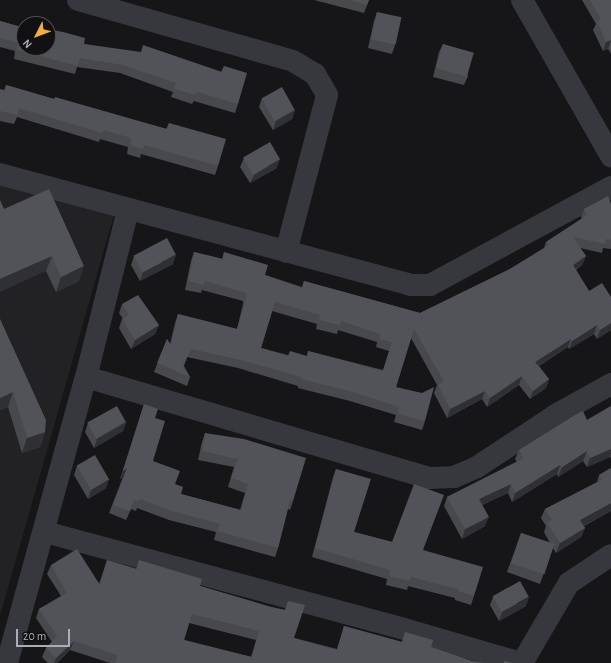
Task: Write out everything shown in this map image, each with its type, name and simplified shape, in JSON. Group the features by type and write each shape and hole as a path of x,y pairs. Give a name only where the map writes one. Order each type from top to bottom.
{"street":[{"path":"78,0 293,61 315,74 327,95 286,252"},
{"path":"522,0 611,156"},
{"path":"0,174 128,210 411,285 430,285 611,187"},
{"path":"7,663 45,532 128,210"},
{"path":"86,377 429,478 454,477 477,467 559,413 611,384"},
{"path":"45,532 402,628 522,663 569,583 611,555"}],"shaded area":[{"path":"0,182 115,211 0,616"}],"building":[{"path":"350,0 369,0 367,5"},
{"path":"590,0 611,0 611,40 606,42 597,21 601,19"},
{"path":"377,12 401,17 396,45 371,39"},
{"path":"0,21 16,26 16,42 0,38"},
{"path":"56,31 85,38 84,44 141,52 143,45 222,72 224,66 247,73 238,104 197,92 196,95 174,89 176,83 123,65 80,58 78,66 40,56 56,56"},
{"path":"443,44 474,53 467,77 436,68"},
{"path":"6,85 54,99 55,97 167,129 169,123 226,139 218,166 144,145 143,149 130,145 131,138 103,130 102,133 19,108 17,115 0,111 0,89 5,91"},
{"path":"282,87 295,110 274,121 262,98"},
{"path":"270,142 280,159 253,175 243,158"},
{"path":"49,189 84,266 61,277 52,256 0,279 0,200 4,209"},
{"path":"608,196 611,204 611,240 606,239 605,244 573,237 586,256 573,265 589,291 602,283 611,297 611,323 600,330 597,325 572,341 571,339 535,362 549,379 533,391 522,376 490,398 485,391 450,409 438,385 444,381 414,329 396,387 422,393 434,387 425,421 398,414 399,407 353,392 301,379 301,377 241,360 191,349 183,366 190,377 157,363 167,339 171,345 178,314 237,329 247,295 246,293 205,281 204,285 188,281 194,252 223,259 224,252 268,265 265,275 302,288 304,281 420,313 510,269 549,245 546,242 587,215 584,209","holes":["275,302 320,315 319,320 340,325 341,321 380,334 379,339 392,342 383,371 308,351 307,356 290,351 288,356 261,348"]},
{"path":"167,238 176,255 142,273 133,256"},
{"path":"138,295 159,325 135,340 122,319 129,315 122,304"},
{"path":"0,319 46,420 45,432 27,438 13,392 0,398"},
{"path":"144,404 158,409 155,418 165,421 153,461 180,471 175,484 183,487 181,494 241,510 248,484 231,478 238,459 202,451 205,433 244,439 306,458 293,501 290,500 278,548 217,531 220,524 172,511 140,499 139,502 134,500 130,511 113,505 127,468 123,471"},
{"path":"117,406 126,422 96,438 87,422"},
{"path":"611,406 611,449 590,458 587,451 562,467 560,465 515,493 511,484 479,499 489,517 465,529 447,497 524,458 519,450 575,415 583,411 587,420"},
{"path":"95,455 109,479 91,490 77,465"},
{"path":"611,468 611,503 580,520 585,528 560,543 547,523 552,520 545,509 602,480 599,475"},
{"path":"336,469 371,479 354,532 392,542 414,484 444,495 423,550 483,567 474,596 458,591 458,589 411,577 410,581 389,576 390,570 315,548"},
{"path":"521,533 554,544 544,574 511,563"},
{"path":"77,549 100,585 107,560 137,569 139,560 202,579 200,586 271,607 285,610 288,601 305,605 294,638 337,650 344,626 402,642 405,632 433,640 431,647 472,661 484,663 115,663 118,655 74,641 56,658 46,648 57,636 39,609 67,593 51,565","holes":["192,614 259,631 252,657 184,640"]},
{"path":"520,581 529,597 502,612 493,596"}]}
